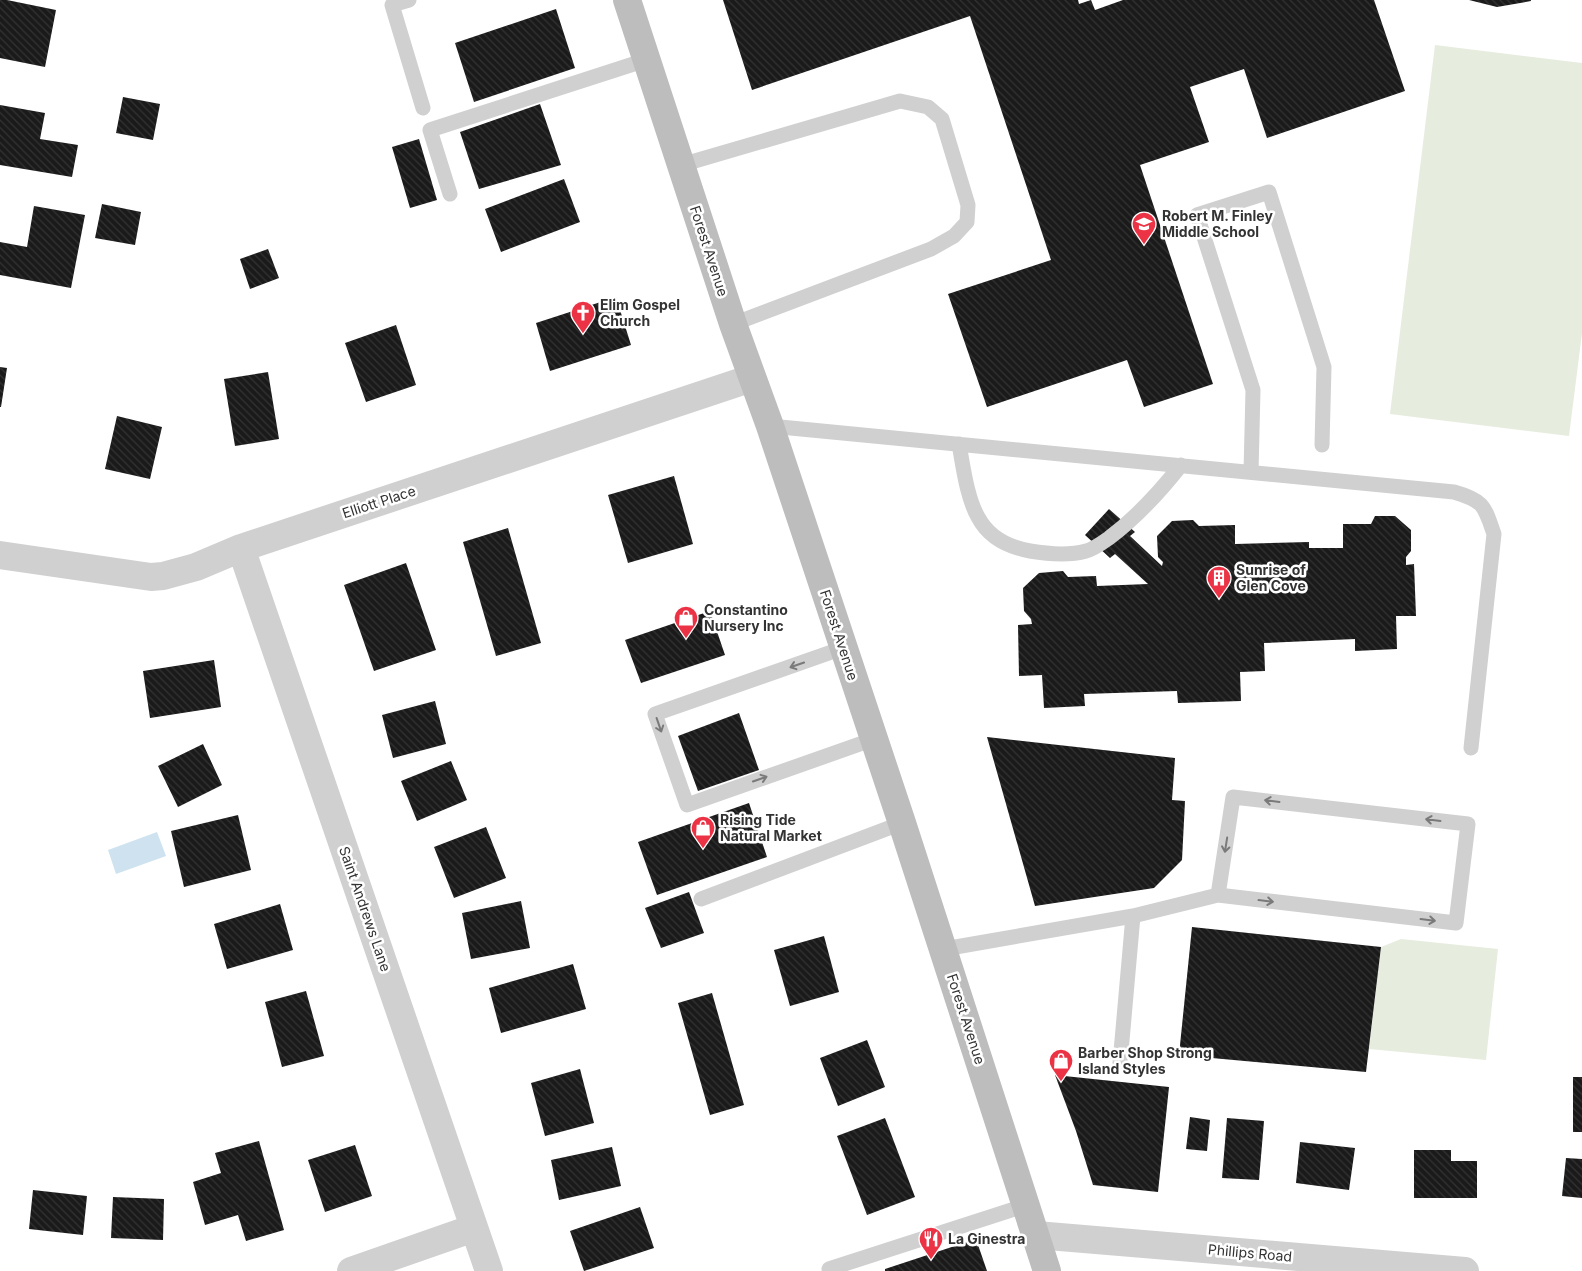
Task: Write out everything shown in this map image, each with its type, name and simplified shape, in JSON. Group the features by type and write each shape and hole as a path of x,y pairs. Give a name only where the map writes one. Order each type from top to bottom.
{"main road":[{"name":"Forest Avenue","path":"626,0 944,949 1047,1271"}],"street":[{"name":"Elliott Place","path":"0,555 151,577 163,576 196,567 241,548 752,378"},
{"name":"Saint Andrews Lane","path":"241,548 488,1271"},
{"path":"351,1271 474,1228"},
{"name":"Phillips Road","path":"1036,1235 1310,1264 1465,1271"}],"lane":[{"path":"409,0 392,5 423,108"},
{"path":"450,194 430,130 646,60"},
{"path":"681,166 900,101 928,107 942,119 968,205 967,222 954,236 931,249 733,324"},
{"path":"1251,472 1253,390 1197,215 1268,192 1324,367 1322,445"},
{"path":"770,426 1454,492 1473,497 1485,507 1494,534 1471,748"},
{"path":"959,444 969,492 977,516 986,530 1002,543 1017,549 1038,553 1079,553 1088,551 1101,543 1141,511 1156,496 1180,465"},
{"path":"844,648 655,714 687,805 874,739"},
{"path":"944,949 1133,916 1218,895 1456,923 1468,824 1233,797 1218,895"},
{"path":"700,899 902,823"},
{"path":"1120,1063 1133,916"},
{"path":"830,1271 829,1269 1027,1205"}],"shaded area":[{"path":"1435,45 1582,63 1582,333 1569,436 1390,414"},
{"path":"1401,939 1498,949 1486,1060 1369,1049 1381,947"}],"water":[{"path":"157,832 166,856 116,874 108,850"}],"building":[{"path":"0,0 56,10 45,67 0,58"},
{"path":"723,0 1078,0 1079,4 1091,0 1095,10 1123,0 1374,0 1405,91 1267,138 1244,69 1190,87 1209,142 1140,165 1213,384 1144,407 1127,360 987,407 948,294 1051,260 970,16 752,90"},
{"path":"1469,0 1531,0 1531,1 1497,7"},
{"path":"556,9 575,68 474,102 455,43"},
{"path":"123,97 160,104 153,140 116,133"},
{"path":"540,104 561,165 479,189 460,132"},
{"path":"0,105 45,113 40,139 78,145 72,177 0,165"},
{"path":"419,139 437,200 410,208 392,147"},
{"path":"564,179 580,222 501,252 485,209"},
{"path":"102,204 141,212 135,245 95,238"},
{"path":"34,206 85,215 71,288 0,275 0,242 27,247"},
{"path":"268,249 279,278 250,289 240,259"},
{"name":"Elim Gospel Church","path":"616,297 631,345 550,371 536,323"},
{"path":"396,325 416,385 366,402 345,343"},
{"path":"0,367 7,368 1,407 0,407"},
{"path":"268,372 279,439 235,446 224,379"},
{"path":"117,416 162,427 150,479 105,469"},
{"path":"674,476 693,544 628,563 608,495"},
{"name":"Sunrise of Glen Cove","path":"1109,509 1135,532 1130,536 1162,566 1163,562 1158,557 1157,536 1172,521 1193,520 1199,526 1235,525 1235,544 1309,542 1309,548 1343,548 1343,524 1371,524 1375,516 1395,516 1411,530 1411,551 1406,557 1406,565 1414,564 1416,616 1396,616 1397,649 1355,651 1355,639 1264,643 1265,671 1240,672 1241,701 1178,703 1177,691 1084,694 1085,706 1044,708 1042,675 1019,676 1018,625 1032,624 1031,619 1024,611 1023,588 1039,573 1063,571 1068,577 1096,576 1097,586 1148,584 1115,554 1110,558 1085,535"},
{"path":"508,528 541,643 496,656 463,542"},
{"path":"406,563 436,650 374,671 344,585"},
{"path":"710,611 725,655 641,683 625,640"},
{"path":"214,660 221,707 150,718 143,671"},
{"path":"435,701 446,744 393,758 382,715"},
{"path":"739,713 759,770 698,791 678,736"},
{"path":"987,737 1175,758 1172,800 1185,801 1182,860 1154,888 1035,906"},
{"path":"203,744 222,785 178,807 158,766"},
{"path":"451,761 467,800 417,821 401,781"},
{"name":"Rising Tide Natural Market","path":"749,803 767,857 657,895 638,842"},
{"path":"238,815 251,870 184,887 171,831"},
{"path":"486,827 506,878 454,898 434,847"},
{"path":"689,892 704,933 661,948 645,908"},
{"path":"521,901 530,948 471,959 462,913"},
{"path":"280,904 293,950 227,969 214,924"},
{"path":"1192,927 1381,947 1366,1072 1179,1055"},
{"path":"824,936 839,992 790,1006 774,950"},
{"path":"573,964 586,1009 501,1033 489,988"},
{"path":"306,991 324,1056 282,1067 265,1002"},
{"path":"712,993 744,1105 710,1115 678,1003"},
{"path":"867,1040 885,1087 838,1106 820,1058"},
{"path":"580,1069 594,1123 545,1136 531,1083"},
{"path":"1055,1075 1169,1087 1158,1192 1093,1185 1076,1131"},
{"path":"1573,1077 1582,1077 1582,1132 1573,1132"},
{"path":"1190,1117 1210,1120 1207,1151 1186,1149"},
{"path":"885,1118 915,1197 867,1215 837,1136"},
{"path":"1227,1118 1264,1121 1259,1180 1222,1178"},
{"path":"259,1141 284,1230 246,1241 238,1215 205,1225 193,1182 221,1173 215,1153"},
{"path":"1300,1142 1355,1148 1349,1190 1296,1183"},
{"path":"355,1145 372,1196 325,1212 308,1160"},
{"path":"612,1147 621,1186 559,1200 551,1160"},
{"path":"1414,1150 1451,1150 1451,1161 1477,1161 1477,1198 1414,1198"},
{"path":"1566,1158 1582,1159 1582,1198 1562,1196"},
{"path":"33,1190 87,1196 83,1235 29,1229"},
{"path":"113,1197 164,1199 163,1240 111,1238"},
{"path":"640,1207 654,1248 584,1271 570,1231"},
{"path":"976,1239 987,1271 885,1271 885,1269"}],"place":[{"name":"Robert M. Finley Middle School","path":"1144,245"},
{"name":"Elim Gospel Church","path":"583,334"},
{"name":"Sunrise of Glen Cove","path":"1219,599"},
{"name":"Constantino Nursery Inc","path":"686,639"},
{"name":"Rising Tide Natural Market","path":"703,849"},
{"name":"Barber Shop Strong Island Styles","path":"1061,1082"},
{"name":"La Ginestra","path":"931,1260"}]}
